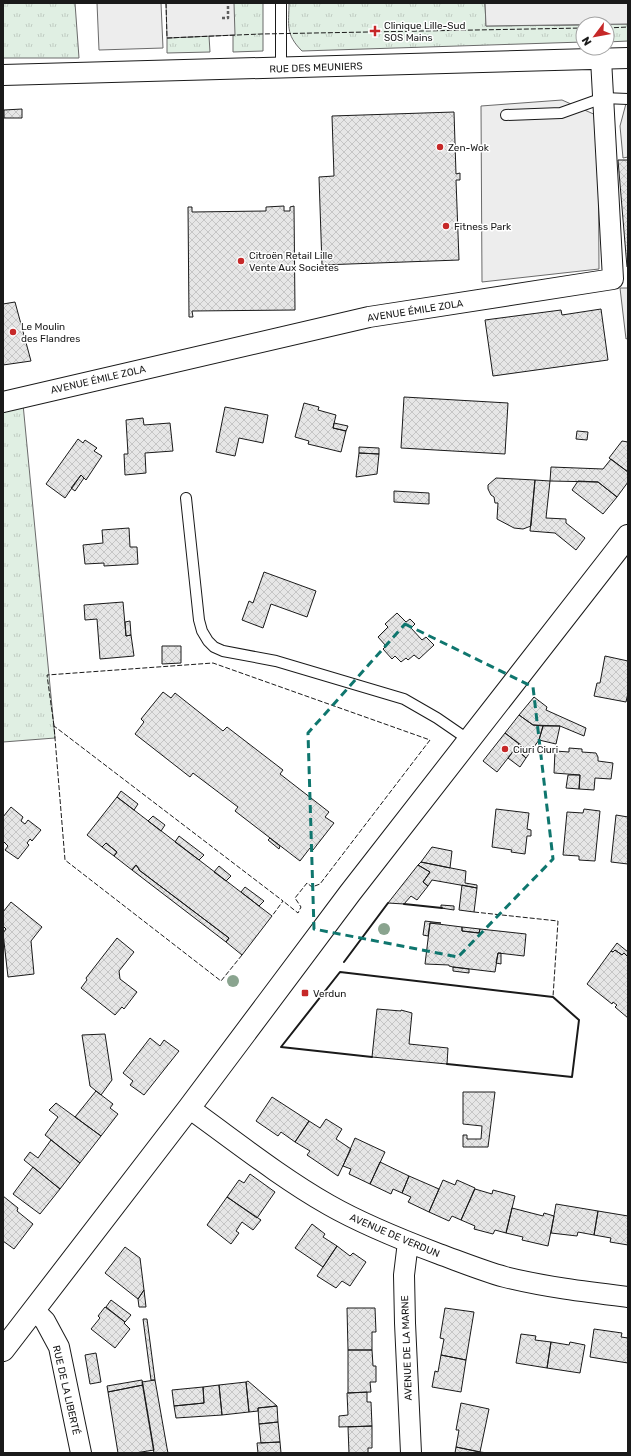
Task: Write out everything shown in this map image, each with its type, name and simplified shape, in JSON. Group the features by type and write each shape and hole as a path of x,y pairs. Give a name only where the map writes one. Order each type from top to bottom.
{"main road":[{"path":"3,1350 189,1108 316,938 626,537"}],"street":[{"name":"RUE DES MEUNIERS","path":"3,75 628,58"},
{"name":"AVENUE ÉMILE ZOLA","path":"3,402 369,317 613,279 601,59"},
{"name":"AVENUE DE VERDUN","path":"189,1108 316,1197 361,1222 408,1242 505,1277 552,1286 628,1297"},
{"name":"AVENUE DE LA MARNE","path":"408,1242 404,1262 404,1310 411,1453"},
{"name":"RUE DE LA LIBERTÉ","path":"34,1310 45,1321 59,1347 81,1453"}],"lane":[{"path":"281,3 281,68"},
{"path":"506,116 561,113 603,98 628,99"},
{"path":"186,498 199,620 202,631 214,647 223,651 276,661 404,698 469,740"}],"path":[{"path":"222,18 228,18 228,3"}],"highlighted area":[{"path":"405,624 533,687 553,859 458,957 314,929 308,733"}],"green space":[{"path":"3,3 75,3 79,58 3,58"},
{"path":"233,3 263,3 263,51 233,52"},
{"path":"289,3 485,3 486,26 575,25 575,42 302,51 290,34"},
{"path":"615,24 628,24 628,41 615,42"},
{"path":"209,36 210,52 167,53 167,38"},
{"path":"23,404 55,738 3,742 3,413"}],"shaded area":[{"path":"97,3 161,3 163,48 99,50"},
{"path":"166,3 234,3 235,35 167,38"},
{"path":"485,3 628,3 628,24 615,24 615,16 575,16 575,25 486,26"},
{"path":"628,96 628,157 623,158 620,126"},
{"path":"562,100 598,116 599,269 482,282 481,106"},
{"path":"620,288 628,288 628,338 626,339"}],"building":[{"path":"22,109 22,118 4,118 4,110"},
{"path":"454,112 456,174 460,173 460,180 456,180 459,260 322,265 319,177 334,176 332,116"},
{"path":"618,160 628,160 628,267 627,267"},
{"name":"Citroën Retail Lille Vente Aux Societes","path":"284,206 284,211 290,211 290,207 294,206 295,310 192,311 193,317 189,317 188,207 192,207 192,212 266,211 266,207"},
{"name":"Le Moulin des Flandres","path":"15,302 31,361 3,365 3,304"},
{"path":"601,309 608,360 493,376 485,320 561,310 562,315"},
{"path":"404,397 508,403 505,454 401,448"},
{"path":"304,403 319,407 318,410 336,415 333,428 346,431 341,452 308,444 309,441 295,437"},
{"path":"225,407 268,415 263,443 239,438 235,456 216,452"},
{"path":"143,418 144,425 170,423 173,451 145,453 146,473 125,475 124,454 128,454 126,420"},
{"path":"334,423 348,426 346,431 333,428"},
{"path":"577,431 588,432 587,440 576,439"},
{"path":"78,439 83,443 85,440 97,448 94,451 102,456 86,480 81,475 65,498 46,484"},
{"path":"622,441 628,442 628,472 609,458"},
{"path":"359,447 379,448 379,454 359,453"},
{"path":"359,453 379,454 377,474 356,477"},
{"path":"611,459 628,472 628,482 617,497 598,482 550,481 551,467 603,469"},
{"path":"81,475 84,478 75,491 71,488"},
{"path":"496,478 535,480 531,526 523,529 514,528 497,519 498,503 495,503 494,497 488,489 488,485"},
{"path":"535,480 550,481 546,518 566,519 566,523 585,538 576,550 555,533 530,531"},
{"path":"578,481 598,482 617,497 603,514 572,490"},
{"path":"394,491 429,493 429,504 394,502"},
{"path":"129,528 130,547 137,547 138,564 104,566 104,563 85,564 83,545 103,543 102,530"},
{"path":"264,572 316,591 307,617 271,604 263,628 242,620 249,601 253,603"},
{"path":"123,602 126,636 131,635 134,656 100,659 97,619 85,620 84,605"},
{"path":"397,613 406,622 410,619 415,624 411,628 422,640 426,637 434,645 419,659 414,655 408,660 406,658 401,662 395,656 392,659 383,649 386,646 378,637 388,627 385,624"},
{"path":"130,621 131,635 126,636 125,622"},
{"path":"162,646 181,646 181,663 162,664"},
{"path":"605,656 628,661 628,693 626,702 594,696 597,683 600,683"},
{"path":"163,692 171,698 175,693 223,731 227,727 283,770 280,774 329,812 325,817 334,823 313,850 310,848 300,861 235,811 238,807 193,773 190,777 135,734 144,722 141,719"},
{"path":"534,697 547,707 546,710 586,728 584,736 560,726 533,725 519,715"},
{"path":"519,715 533,725 543,726 539,740 526,758 521,753 525,748 505,733"},
{"path":"543,726 560,726 556,744 539,740"},
{"path":"505,733 519,744 497,772 483,761"},
{"path":"569,748 582,749 582,752 596,753 598,761 613,763 611,779 595,778 594,790 579,789 580,775 554,773 555,751 569,752"},
{"path":"515,749 526,758 520,767 508,758"},
{"path":"568,775 580,775 579,789 566,788"},
{"path":"121,791 138,804 134,810 117,797"},
{"path":"117,797 272,916 242,955 226,942 229,938 139,870 136,865 132,870 114,856 117,852 106,843 102,847 87,835"},
{"path":"11,807 23,817 21,821 25,824 28,820 41,830 32,841 30,839 27,843 29,845 18,859 5,850 8,846 4,842 3,843 3,817"},
{"path":"496,809 529,813 527,829 531,830 531,836 527,836 525,854 511,852 512,850 492,847"},
{"path":"584,809 600,811 595,861 579,860 579,856 563,855 567,812 583,813"},
{"path":"616,815 628,817 628,864 611,862"},
{"path":"153,816 165,825 161,831 148,821"},
{"path":"179,836 204,855 199,860 175,842"},
{"path":"270,838 280,846 279,849 268,840"},
{"path":"106,843 117,852 114,856 102,847"},
{"path":"432,847 452,851 450,868 421,862"},
{"path":"421,862 466,871 465,883 477,885 477,888 432,880 428,886 423,882 430,872 418,865"},
{"path":"136,865 139,870 229,938 226,942 132,870"},
{"path":"418,865 430,872 423,882 428,886 417,900 411,896 404,904 388,903"},
{"path":"219,866 231,876 226,881 214,872"},
{"path":"462,885 477,888 474,912 459,910"},
{"path":"245,887 264,901 259,906 241,892"},
{"path":"11,902 42,927 31,941 34,974 8,977 3,933 6,929 3,926 3,912"},
{"path":"441,905 454,906 454,910 441,908"},
{"path":"425,921 441,923 430,923 428,936 423,935"},
{"path":"430,923 462,927 462,931 479,933 480,929 526,934 524,956 498,953 495,972 453,967 449,965 425,964"},
{"path":"462,927 480,929 479,933 462,931"},
{"path":"117,938 134,952 119,971 120,979 137,992 124,1009 122,1007 115,1015 81,988 87,980 86,978"},
{"path":"617,943 628,952 628,957 624,953 622,955 615,950 613,952 611,951"},
{"path":"615,950 622,955 624,953 628,957 628,1018 615,1007 617,1005 613,1002 612,1004 587,984 611,951 613,952"},
{"path":"498,953 501,953 501,964 496,963"},
{"path":"453,967 469,969 469,973 453,971"},
{"path":"377,1009 401,1010 412,1013 409,1044 448,1048 447,1064 372,1057"},
{"path":"105,1034 112,1080 101,1095 90,1086 82,1035"},
{"path":"150,1038 160,1046 164,1040 179,1051 144,1095 130,1085 133,1081 123,1073"},
{"path":"96,1091 113,1104 110,1108 118,1114 101,1136 75,1117"},
{"path":"463,1092 495,1092 488,1147 463,1147 463,1135 467,1135 467,1139 481,1139 482,1126 463,1124"},
{"path":"272,1097 309,1121 295,1142 281,1132 278,1136 256,1121"},
{"path":"56,1103 101,1136 80,1163 45,1135 58,1117 49,1110"},
{"path":"326,1119 342,1129 336,1139 351,1149 338,1176 307,1155 310,1151 295,1142 309,1121 320,1128"},
{"path":"355,1138 385,1152 370,1184 349,1174 351,1169 343,1166"},
{"path":"51,1140 80,1163 60,1189 24,1160 30,1152 38,1158"},
{"path":"380,1162 409,1176 402,1193 393,1189 391,1194 370,1184"},
{"path":"33,1167 60,1189 40,1214 13,1194"},
{"path":"250,1174 275,1192 257,1218 227,1197 239,1180 244,1183"},
{"path":"409,1176 439,1189 429,1212 408,1202 411,1197 402,1193"},
{"path":"443,1180 455,1185 457,1180 475,1188 461,1220 452,1216 449,1221 429,1212"},
{"path":"475,1189 492,1194 493,1190 515,1196 506,1233 495,1230 493,1234 474,1229 475,1226 461,1220"},
{"path":"3,1196 18,1208 17,1211 33,1224 14,1249 3,1241"},
{"path":"227,1197 261,1220 253,1230 242,1222 236,1231 239,1233 231,1244 207,1225"},
{"path":"556,1204 598,1211 594,1235 578,1232 577,1236 551,1233"},
{"path":"512,1208 543,1216 544,1213 554,1216 548,1246 522,1240 523,1237 506,1233"},
{"path":"598,1211 628,1216 628,1245 610,1242 611,1238 594,1235"},
{"path":"312,1224 325,1234 323,1237 337,1246 323,1267 295,1248"},
{"path":"337,1246 350,1256 353,1253 366,1262 350,1286 342,1281 336,1288 317,1276"},
{"path":"125,1247 140,1258 144,1290 138,1299 105,1273"},
{"path":"144,1290 146,1307 139,1307 138,1299"},
{"path":"111,1300 131,1315 125,1322 106,1307"},
{"path":"105,1307 125,1322 124,1323 130,1329 115,1348 91,1329 100,1318 98,1316"},
{"path":"347,1308 375,1308 376,1332 372,1332 372,1350 348,1350"},
{"path":"445,1308 474,1312 466,1360 441,1355 444,1339 440,1338"},
{"path":"143,1319 147,1319 155,1380 151,1380"},
{"path":"594,1329 622,1333 621,1337 628,1338 628,1363 590,1357"},
{"path":"521,1334 536,1336 535,1340 551,1342 547,1368 516,1363"},
{"path":"551,1342 569,1345 570,1342 585,1345 580,1373 547,1368"},
{"path":"348,1350 372,1350 373,1366 376,1366 376,1382 370,1382 371,1392 348,1393"},
{"path":"96,1353 101,1382 90,1384 85,1355"},
{"path":"441,1355 466,1360 461,1392 432,1387 435,1371 438,1372"},
{"path":"142,1380 143,1385 108,1392 107,1386"},
{"path":"155,1380 168,1453 154,1453 142,1382"},
{"path":"248,1381 277,1406 258,1408 258,1411 249,1412 246,1382"},
{"path":"246,1382 249,1412 222,1415 219,1385"},
{"path":"143,1385 154,1450 135,1453 118,1453 108,1392"},
{"path":"219,1385 222,1415 176,1418 174,1406 204,1403 203,1387"},
{"path":"203,1387 204,1403 174,1406 172,1390"},
{"path":"367,1392 367,1402 371,1402 372,1426 339,1427 339,1416 348,1415 347,1393"},
{"path":"461,1403 489,1409 480,1452 456,1447 459,1430 456,1430"},
{"path":"277,1406 278,1422 259,1424 258,1408"},
{"path":"278,1422 280,1442 261,1443 259,1424"},
{"path":"372,1426 372,1448 368,1448 368,1453 349,1453 348,1427"},
{"path":"280,1442 281,1453 258,1453 257,1443"},
{"path":"456,1447 480,1452 488,1453 455,1453"}],"fence":[{"path":"166,3 167,38 261,34 575,28"},
{"path":"615,28 628,27"},
{"path":"54,726 47,675 213,663 430,740 320,884 312,887 307,883 295,898 301,907 298,913 283,901"},
{"path":"242,955 221,981 65,860 54,726 283,901 272,916"},
{"path":"474,912 558,921 553,997"}],"wall":[{"path":"344,962 388,903"},
{"path":"404,904 442,908"},
{"path":"372,1057 281,1047 340,972 553,997 579,1020 572,1077 447,1064"}],"place":[{"name":"Clinique Lille-Sud SOS Mains","path":"375,31"},
{"name":"Zen-Wok","path":"440,147"},
{"name":"Fitness Park","path":"446,226"},
{"name":"Citroën Retail Lille Vente Aux Societes","path":"241,261"},
{"name":"Le Moulin des Flandres","path":"13,332"},
{"name":"Ciuri Ciuri","path":"505,749"},
{"name":"Verdun","path":"305,993"}]}
